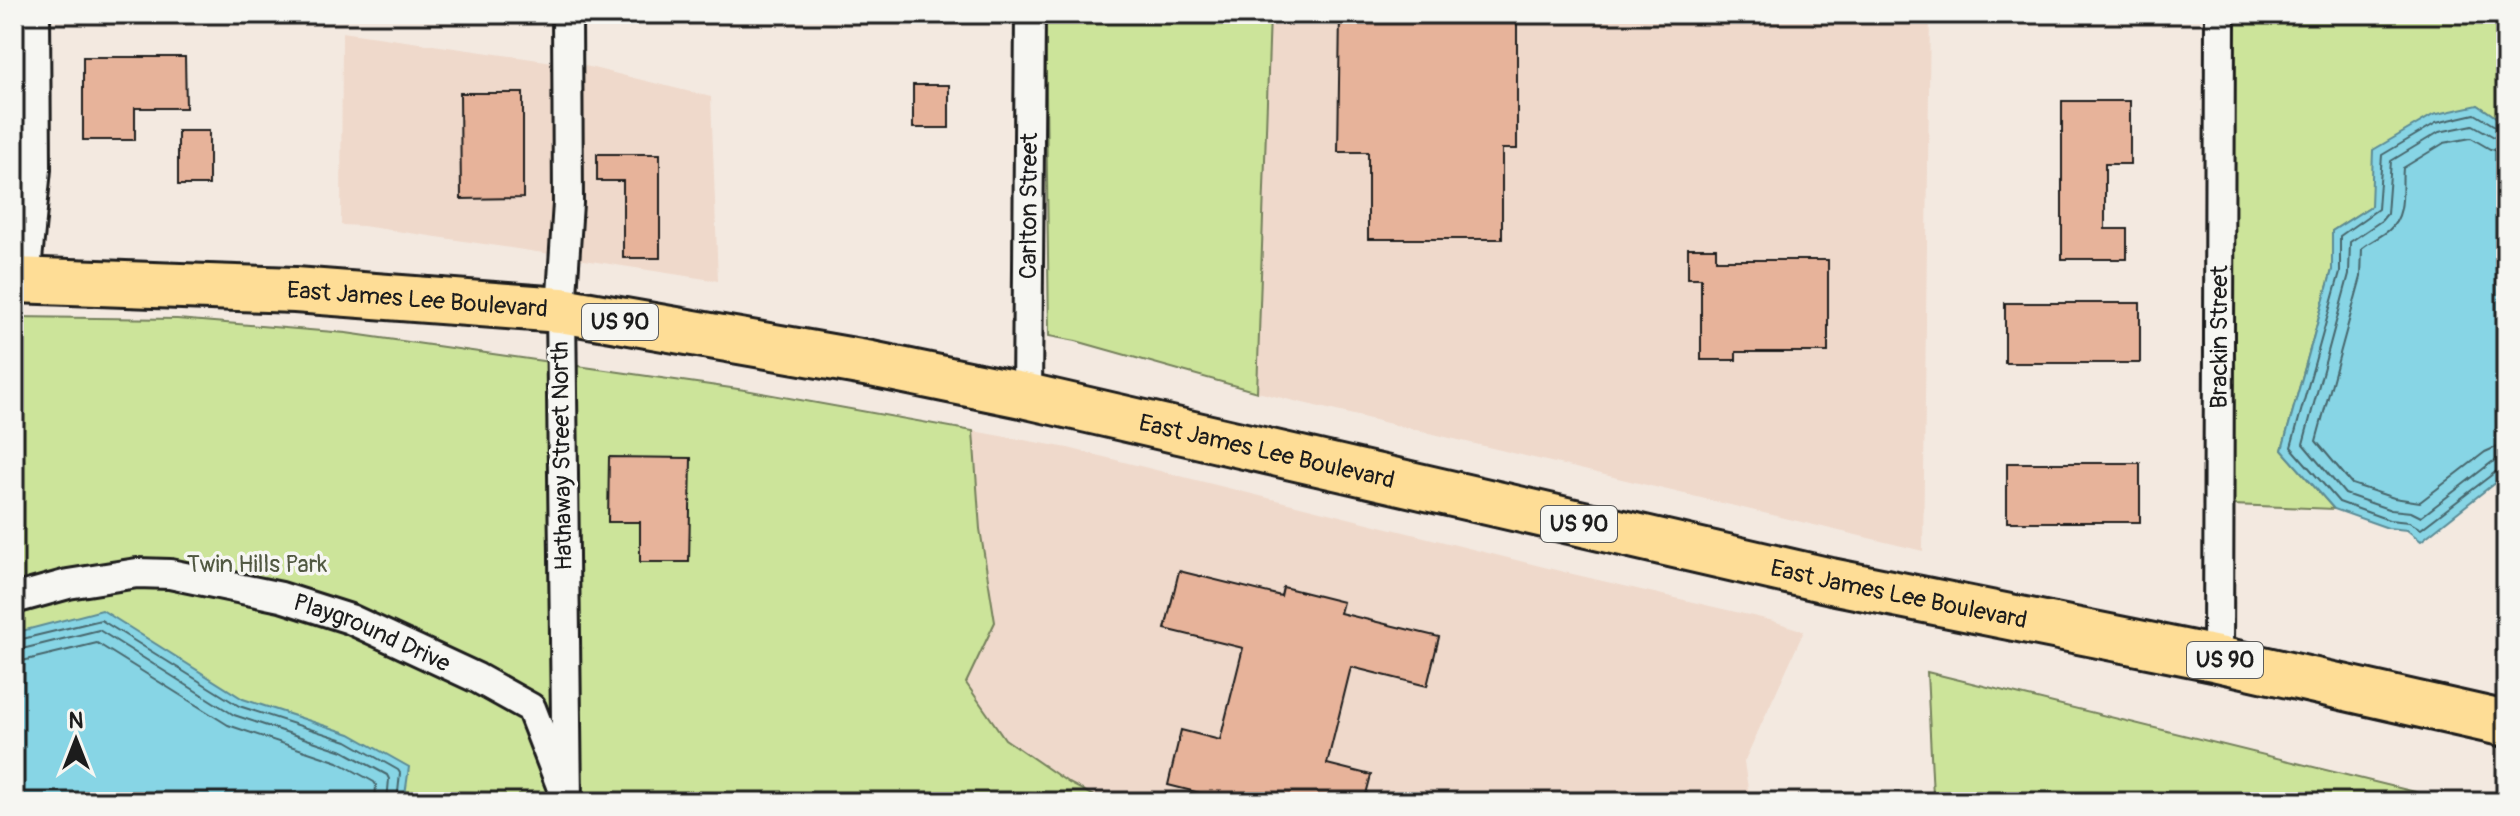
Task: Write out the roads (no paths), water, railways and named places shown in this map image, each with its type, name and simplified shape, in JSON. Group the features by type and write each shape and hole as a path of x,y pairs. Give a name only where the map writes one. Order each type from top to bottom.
{"main road":[{"name":"East James Lee Boulevard","path":"19,280 295,290 561,310 871,364 1027,396 1831,581 2218,659 2506,724"}],"street":[{"path":"19,280 36,169 35,14"},
{"name":"Hathaway Street North","path":"567,14 568,203 561,310 567,801"},
{"name":"Carlton Street","path":"1027,396 1030,14"},
{"name":"Brackin Street","path":"2218,659 2220,14"},
{"name":"Playground Drive","path":"14,599 68,584 137,573 170,574 281,597 350,619 477,678 531,708 567,801"}],"water":[{"path":"2478,105 2506,124 2506,474 2421,541 2407,530 2388,528 2334,509 2282,450 2332,270 2332,231 2371,206 2373,150 2433,115"},
{"path":"102,610 243,699 350,734 409,767 404,802 14,802 14,633"}],"park label":[{"name":"Twin Hills Park","path":"257,564"}]}
